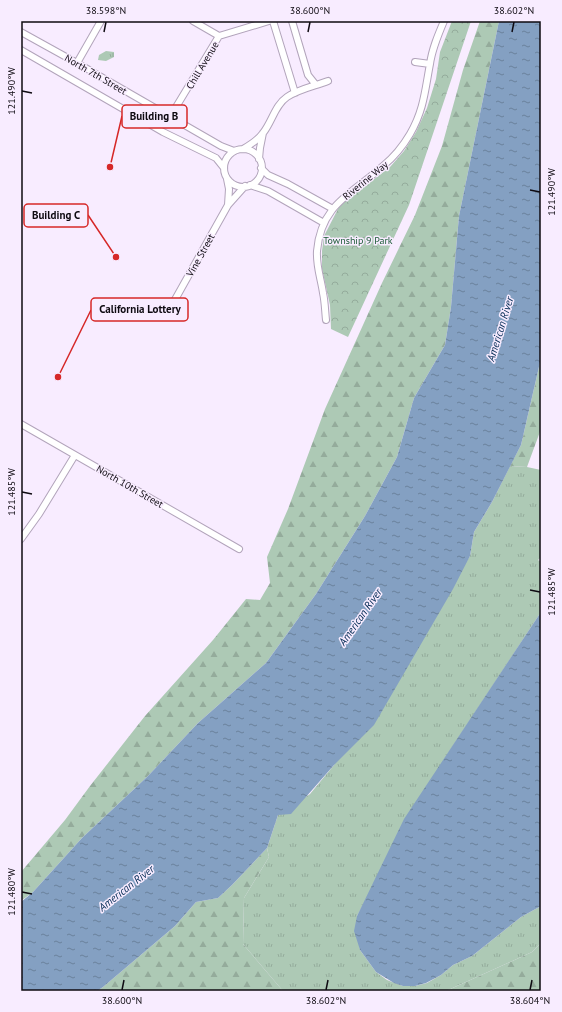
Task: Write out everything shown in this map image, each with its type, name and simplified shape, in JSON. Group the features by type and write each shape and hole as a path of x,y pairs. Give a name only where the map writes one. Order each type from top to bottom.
{"street":[{"path":"77,63 102,21"},
{"path":"193,21 219,36"},
{"name":"Chill Avenue","path":"170,117 219,36 268,21"},
{"path":"273,21 295,93"},
{"path":"292,21 308,75 316,85"},
{"name":"Riverine Way","path":"326,320 325,304 317,260 318,245 324,223 333,209 347,194 389,161 405,141 417,121 426,91 430,64 444,21"},
{"name":"North 7th Street","path":"21,32 221,146 234,151"},
{"name":"North 7th Street","path":"21,50 163,132 216,158 224,168"},
{"path":"415,62 430,64"},
{"path":"324,223 268,191 235,185 227,178 224,168 225,161 229,155 234,151 249,146 263,133 278,107 286,97 316,85 328,82"},
{"path":"263,133 260,159 262,168 268,176 288,184 333,209"},
{"path":"243,149 253,152 260,159"},
{"path":"247,186 258,178 262,168"},
{"name":"Vine Street","path":"227,178 229,189 228,205"},
{"name":"Vine Street","path":"172,305 228,205 247,186"},
{"name":"North 10th Street","path":"21,424 239,548"},
{"path":"21,539 39,514 75,455"}],"green space":[{"name":"Township 9 Park","path":"452,21 471,21 409,205 348,337 331,329 330,305 322,269 324,236 340,205 390,167 404,151 416,132 427,108 436,79 440,52"},
{"path":"480,21 499,21 459,216 451,307 445,345 414,398 397,457 365,516 316,594 266,663 198,723 148,776 82,838 33,892 21,901 21,872 65,820 145,716 213,640 246,599 260,600 270,583 267,557 288,509 325,409 382,283 415,215 442,146 463,70"},
{"path":"106,51 114,52 114,57 106,61 98,60 99,55"},
{"path":"541,358 541,429 527,467 510,466 521,445"},
{"path":"510,466 541,470 541,557 538,560 541,562 541,612 445,758 357,916 360,950 376,972 387,980 403,986 415,986 427,983 441,975 453,965 472,956 521,917 541,906 541,943 532,952 446,991 283,991 243,944 244,898 269,857 267,848 278,815 310,794 334,765 470,556 474,532 492,502"},
{"path":"267,848 269,857 244,898 243,944 283,991 97,991 175,926 196,902 218,898"},
{"path":"541,943 541,991 446,991 532,952"}],"water":[{"name":"American River","path":"499,21 541,21 541,358 521,445 492,502 474,532 470,556 453,589 374,725 334,765 291,814 278,815 267,848 232,885 218,898 196,902 175,926 97,991 21,991 21,902 33,892 82,838 148,776 198,723 266,663 316,594 365,516 397,457 414,398 445,345 451,307 459,216"},
{"path":"541,612 541,906 521,917 472,956 453,965 441,975 426,983 415,986 403,986 394,983 376,972 360,950 354,931 357,916 404,819"}],"place":[{"name":"Building B","path":"110,167"},
{"name":"Building C","path":"116,257"},
{"name":"California Lottery","path":"58,377"}]}
